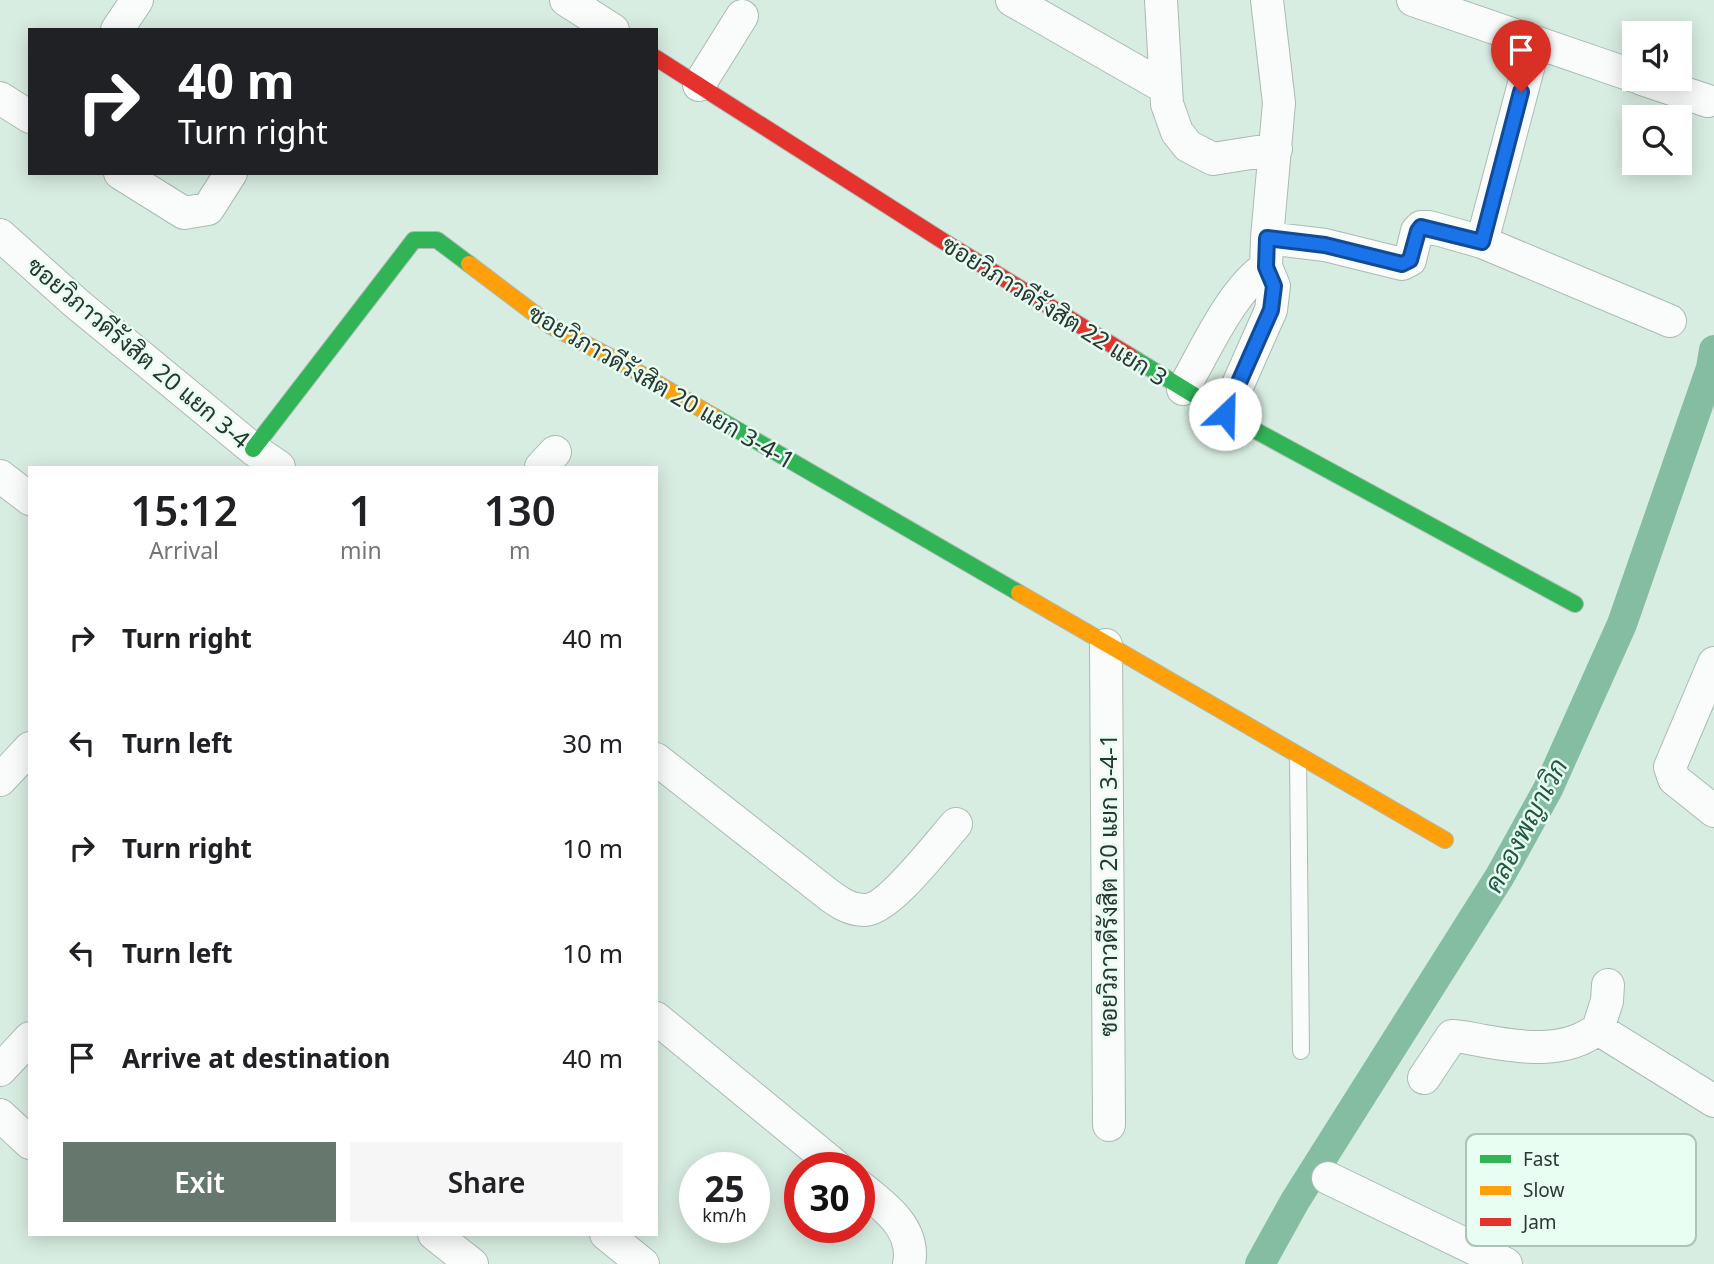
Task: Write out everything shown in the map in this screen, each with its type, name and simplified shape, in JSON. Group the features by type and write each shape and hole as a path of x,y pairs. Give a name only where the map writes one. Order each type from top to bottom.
{"street":[{"path":"118,28 137,0"},
{"path":"566,0 610,28"},
{"path":"1012,0 1166,88"},
{"path":"1161,0 1167,104 1177,132 1188,146 1213,159 1276,149"},
{"path":"1225,414 1271,310 1274,286 1267,253 1279,103 1267,0"},
{"path":"1413,0 1622,72"},
{"path":"699,85 742,16"},
{"path":"1482,242 1535,42"},
{"name":"ซอยวิภาวดีรังสิต 22 แยก 3","path":"658,59 943,241 1225,414 1575,604"},
{"path":"1676,91 1708,102"},
{"path":"123,175 184,213 208,209 230,175"},
{"path":"1267,253 1325,245 1402,264 1410,260 1421,227 1482,242 1670,321"},
{"name":"ซอยวิภาวดีรังสิต 20 แยก 3-4","path":"0,235 76,303 253,449 278,466"},
{"name":"ซอยวิภาวดีรังสิต 20 แยก 3-4-1","path":"253,449 414,240 437,240 551,326 622,363 1446,840"},
{"path":"1183,388 1237,296 1254,276 1267,253"},
{"path":"0,475 28,497"},
{"name":"ซอยวิภาวดีรังสิต 20 แยก 3-4-1","path":"1105,645 1109,1125"},
{"path":"1714,663 1670,767 1674,779 1714,811"},
{"path":"0,780 28,750"},
{"path":"658,761 848,908 866,911 880,906 893,896 956,824"},
{"path":"1424,1078 1452,1036 1518,1048 1564,1045 1584,1040 1598,1029 1607,1001 1608,985"},
{"path":"658,1019 819,1152"},
{"path":"1598,1029 1714,1101"},
{"path":"0,1070 28,1040"},
{"path":"0,1115 28,1141"},
{"path":"1328,1178 1466,1245"},
{"path":"875,1199 891,1212 902,1226 910,1259"},
{"path":"437,1236 472,1264"},
{"path":"608,1236 643,1264"},
{"path":"1469,1246 1506,1264"}],"lane":[{"path":"1298,755 1301,1051"}],"waterway":[{"name":"คลองพญาเวิก","path":"1260,1264 1295,1201 1500,876 1548,789 1622,624 1711,368 1714,350"}],"traffic: fast":[{"path":"253,449 414,240 437,240 469,264"},
{"path":"1130,356 1225,414 1575,604"},
{"path":"715,417 1019,593"}],"traffic: slow":[{"path":"469,264 551,326 715,417"},
{"path":"1019,593 1445,840"}],"traffic: jam":[{"path":"658,59 943,241 1130,356"}],"route":[{"path":"1225,414 1271,310 1274,286 1266,267 1267,238 1325,245 1402,264 1410,260 1421,227 1482,242 1521,92"}]}
